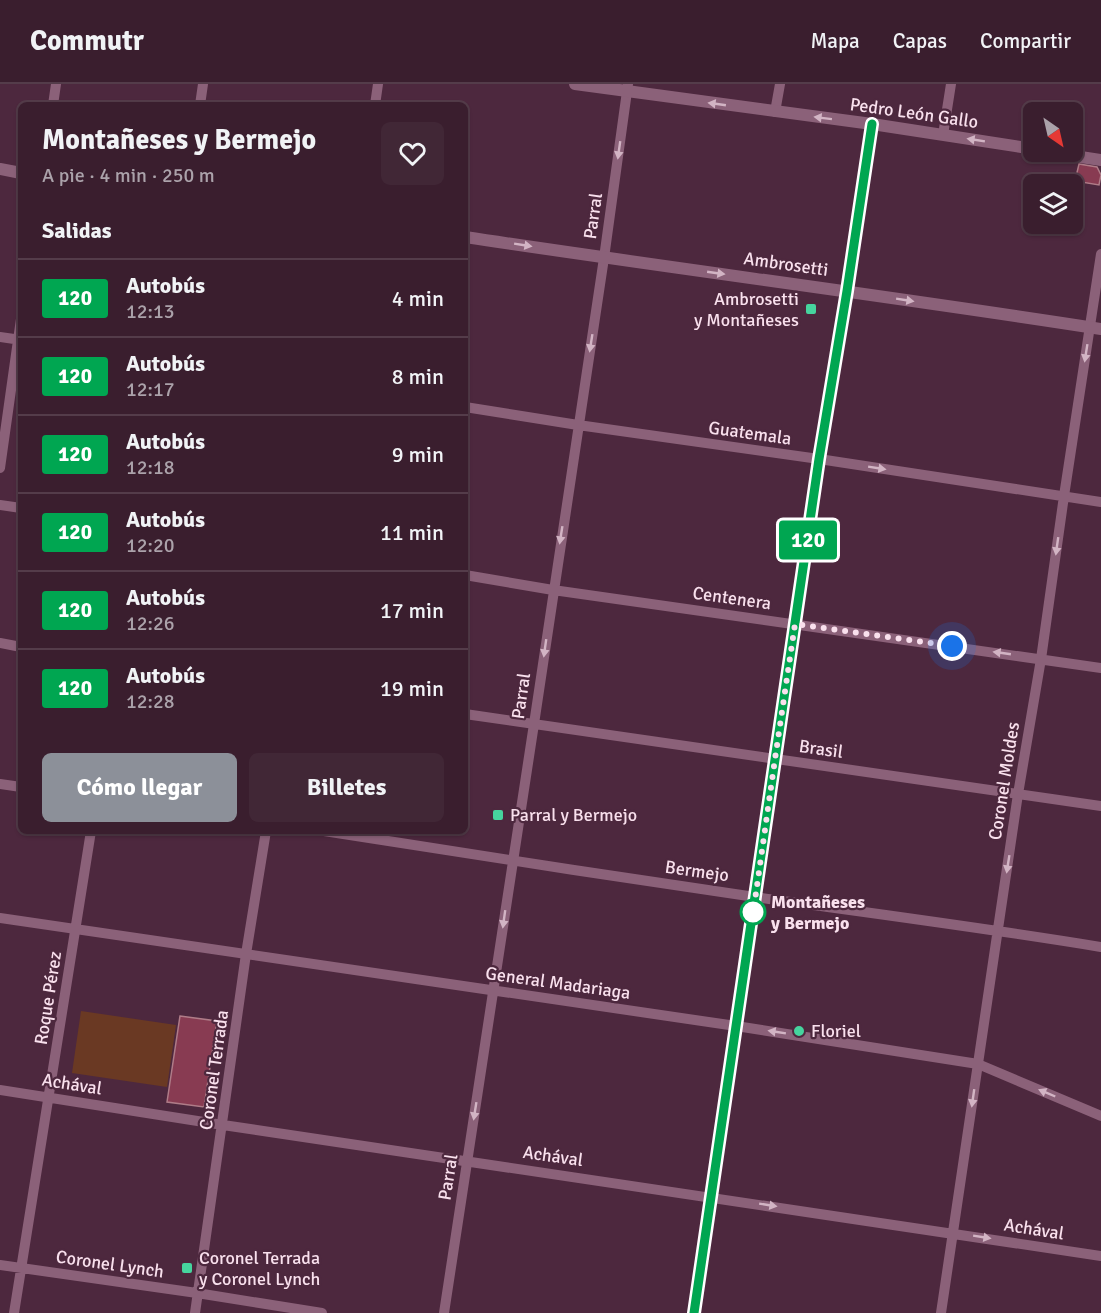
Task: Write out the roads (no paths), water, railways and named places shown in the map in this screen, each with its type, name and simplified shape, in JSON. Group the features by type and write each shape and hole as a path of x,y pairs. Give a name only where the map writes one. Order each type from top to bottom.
{"street":[{"path":"53,102 56,84"},
{"path":"200,102 203,84"},
{"path":"375,102 378,84"},
{"name":"Pedro León Gallo","path":"575,84 627,88 775,112 1023,147"},
{"path":"775,112 780,84"},
{"path":"943,135 951,84"},
{"name":"Parral","path":"444,1313 604,258 627,88"},
{"path":"694,1313 819,459 872,124"},
{"path":"1083,157 1101,160"},
{"path":"0,169 18,172"},
{"name":"Ambrosetti","path":"468,237 1095,328"},
{"name":"Coronel Moldes","path":"941,1313 1064,496 1095,328 1101,254"},
{"path":"0,337 18,340"},
{"path":"0,468 18,347"},
{"name":"Guatemala","path":"468,407 1101,502"},
{"path":"0,505 18,508"},
{"name":"Centenera","path":"468,576 553,590 1101,668"},
{"path":"0,643 18,646"},
{"name":"Brasil","path":"468,714 1101,806"},
{"path":"0,783 18,786"},
{"name":"Roque Pérez","path":"15,1313 91,834"},
{"name":"Coronel Terrada","path":"195,1313 246,954 266,834"},
{"name":"Bermejo","path":"343,834 1101,947"},
{"name":"General Madariaga","path":"0,918 736,1026 978,1064 1101,1116"},
{"name":"Achával","path":"0,1090 1101,1256"},
{"name":"Coronel Lynch","path":"0,1265 322,1313"}],"place":[{"name":"Ambrosetti y Montañeses","path":"811,309"},
{"name":"Parral y Bermejo","path":"498,815"},
{"name":"Montañeses y Bermejo","path":"753,912"},
{"name":"Floriel","path":"799,1031"},
{"name":"Coronel Terrada y Coronel Lynch","path":"187,1268"}]}
